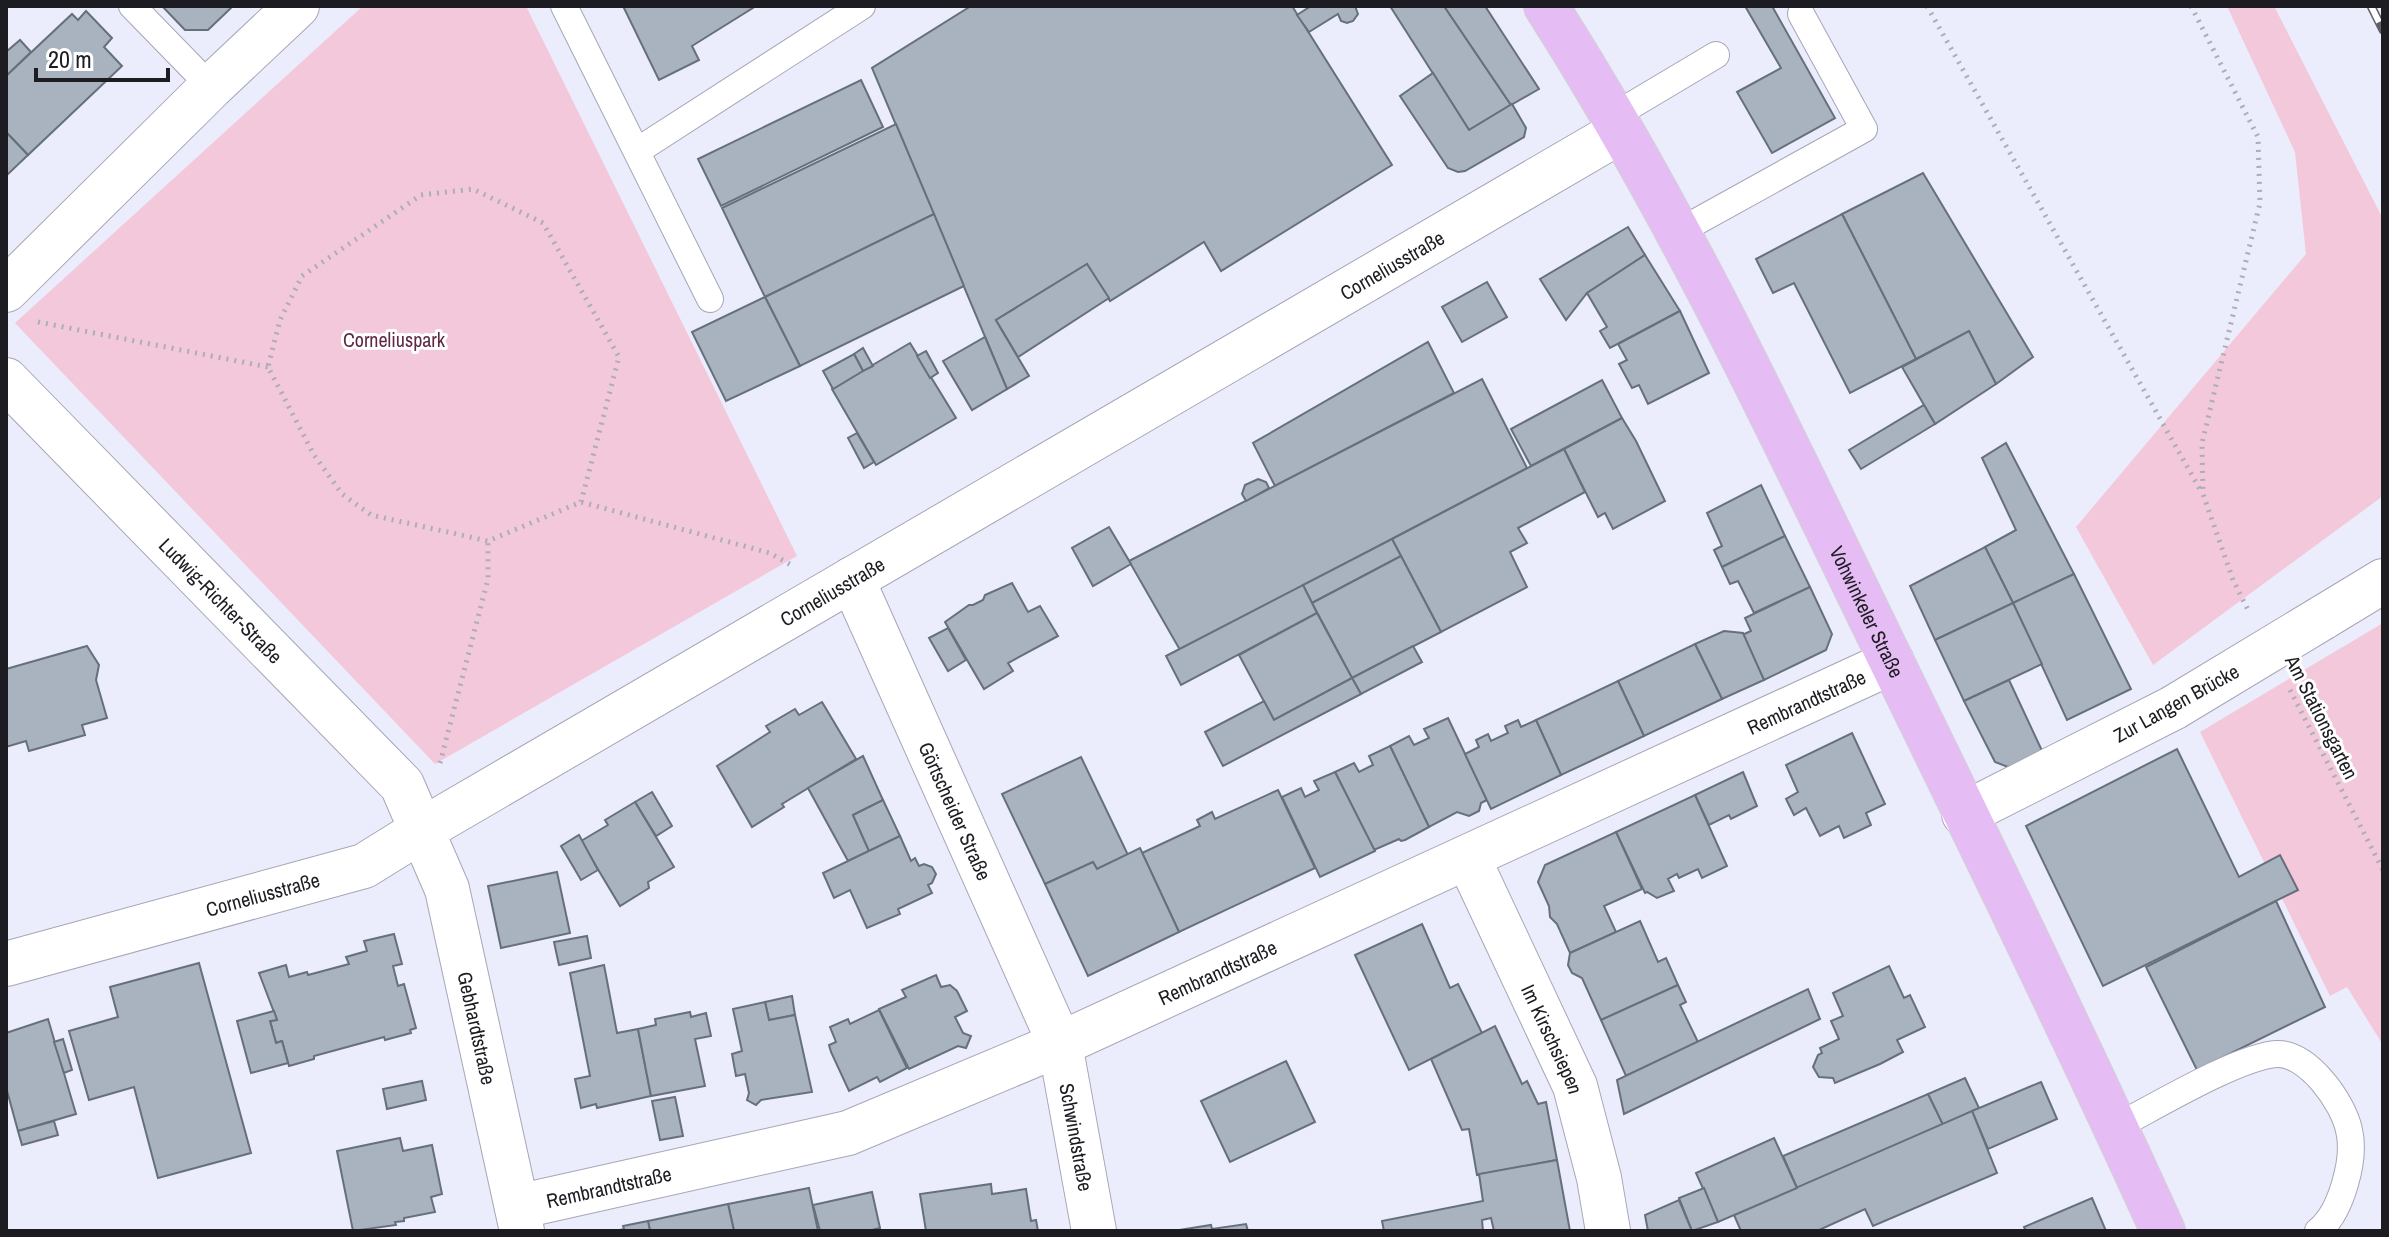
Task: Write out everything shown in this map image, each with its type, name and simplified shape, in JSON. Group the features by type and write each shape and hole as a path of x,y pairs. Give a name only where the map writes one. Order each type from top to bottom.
{"main road":[{"name":"Vohwinkeler Straße","path":"1546,6 1678,232 1753,376 2011,906 2163,1231"}],"street":[{"path":"20,306 211,87 297,6"},
{"name":"Corneliusstraße","path":"6,964 364,866 1616,124"},
{"name":"Ludwig-Richter-Straße","path":"6,380 402,785 422,830"},
{"name":"Zur Langen Brücke","path":"1964,814 2173,708 2383,581"},
{"name":"Görtscheider Straße","path":"842,585 1060,1044"},
{"name":"Rembrandtstraße","path":"520,1219 848,1133 1060,1044 1892,662"},
{"name":"Gebhardtstraße","path":"422,830 447,889 520,1219"},
{"name":"Im Kirschsiepen","path":"1468,858 1575,1086 1599,1178 1608,1231"},
{"name":"Schwindstraße","path":"1060,1044 1094,1231"}],"lane":[{"path":"132,6 211,87"},
{"path":"564,6 710,299"},
{"path":"637,151 862,6"},
{"path":"1678,232 1864,129 1801,14"},
{"path":"1616,124 1716,55"},
{"path":"2116,1127 2245,1062 2279,1054 2304,1062 2329,1089 2349,1129 2350,1168 2328,1223 2318,1231"}],"path":[{"path":"1927,6 2203,494 2233,580 2254,621"},
{"path":"2191,6 2258,137 2260,164 2260,203 2202,443 2203,494"},
{"path":"581,502 619,357 543,223 473,189 421,195 302,276 280,320 268,367 314,455 342,494 371,515 488,541 581,502 770,553 842,585"},
{"path":"20,306 268,367"},
{"path":"422,830 488,579 488,541"},
{"name":"Am Stationsgarten","path":"2283,676 2383,870"}],"green space":[{"name":"Corneliuspark","path":"363,6 526,6 797,556 435,764 15,323"},
{"path":"2227,6 2274,6 2383,219 2383,496 2153,665 2076,527 2306,254 2295,152"},
{"path":"2383,623 2383,1045 2347,987 2330,996 2200,732"}],"building":[{"path":"162,6 233,6 208,30 185,30"},
{"path":"623,6 756,6 692,46 699,60 659,80"},
{"path":"971,6 1292,6 1392,165 1221,271 1204,242 1110,301 1087,264 996,320 1029,376 1007,389 872,68"},
{"path":"1311,6 1355,6 1358,14 1347,23 1341,21 1338,14 1309,32 1297,15"},
{"path":"1390,6 1444,6 1511,105 1469,130"},
{"path":"1444,6 1485,6 1539,89 1511,105"},
{"path":"1745,6 1772,6 1835,118 1772,153 1737,92 1781,68"},
{"path":"86,11 112,38 104,47 122,66 28,155 6,132 6,76 72,14 78,20"},
{"path":"20,40 31,52 6,76 6,52"},
{"path":"1433,73 1469,130 1512,104 1526,128 1524,137 1465,171 1448,168 1400,96"},
{"path":"861,80 883,127 721,206 698,159"},
{"path":"896,124 934,214 765,297 722,208"},
{"path":"6,132 28,155 6,176"},
{"path":"1923,173 2033,357 1996,384 1969,331 1916,359 1842,214"},
{"path":"934,214 964,286 800,366 765,297"},
{"path":"1842,214 1916,359 1850,393 1794,283 1773,293 1756,259"},
{"path":"1628,227 1645,255 1587,293 1566,320 1540,279"},
{"path":"1645,255 1680,311 1610,348 1600,331 1607,327 1587,293"},
{"path":"1087,264 1109,298 1018,357 996,320"},
{"path":"1487,282 1507,317 1462,342 1442,307"},
{"path":"765,297 800,366 726,401 692,332"},
{"path":"1680,311 1709,373 1648,404 1639,385 1632,388 1619,364 1627,360 1618,344"},
{"path":"1969,331 1996,384 1935,424 1902,367"},
{"path":"985,337 1007,389 972,410 943,361"},
{"path":"1428,342 1454,393 1275,486 1253,443"},
{"path":"910,343 956,418 876,465 832,389"},
{"path":"863,348 873,366 863,371 854,354"},
{"path":"926,351 938,373 930,378 917,356"},
{"path":"854,354 863,371 833,389 823,371"},
{"path":"1482,379 1527,468 1180,650 1129,561"},
{"path":"1602,380 1622,418 1531,466 1511,429"},
{"path":"1924,405 1935,424 1861,469 1849,450"},
{"path":"1622,418 1665,501 1613,529 1605,513 1598,517 1564,449"},
{"path":"857,433 874,462 864,468 848,438"},
{"path":"2006,443 2074,574 2013,603 1985,547 2016,530 1982,458"},
{"path":"1564,449 1585,492 1518,528 1527,543 1510,552 1527,587 1441,632 1392,539"},
{"path":"1258,479 1266,482 1269,488 1246,501 1242,494 1245,485"},
{"path":"1761,485 1785,536 1722,567 1714,550 1722,546 1707,513"},
{"path":"1109,527 1131,564 1093,586 1072,548"},
{"path":"1785,536 1810,587 1754,613 1738,581 1730,584 1722,567"},
{"path":"1392,539 1401,556 1312,603 1303,585"},
{"path":"1985,547 2013,603 1935,640 1910,586"},
{"path":"1401,556 1441,632 1352,678 1312,603"},
{"path":"2074,574 2131,689 2067,720 2013,603"},
{"path":"1012,583 1028,612 1040,606 1058,636 1008,663 1013,671 984,689 945,622 969,605 983,600 985,595"},
{"path":"1303,585 1317,613 1181,685 1166,656"},
{"path":"1810,587 1832,634 1826,650 1764,680 1742,635 1751,631 1745,618"},
{"path":"2013,603 2042,664 1964,701 1935,640"},
{"path":"1317,613 1352,678 1274,720 1239,655"},
{"path":"948,628 966,660 948,671 929,638"},
{"path":"1724,631 1743,633 1764,680 1722,699 1695,644"},
{"path":"1695,644 1722,699 1644,736 1618,681"},
{"path":"87,646 99,665 96,680 107,718 82,725 85,735 29,751 26,741 6,747 6,669"},
{"path":"1413,646 1422,662 1361,694 1352,678"},
{"path":"1352,678 1361,694 1223,766 1205,732 1264,701 1274,720"},
{"path":"2009,680 2044,755 2008,767 1995,762 1964,701"},
{"path":"1618,681 1644,736 1561,775 1536,720"},
{"path":"822,702 856,759 782,804 784,807 752,827 717,766 770,732 766,726 795,709 799,715"},
{"path":"1448,718 1487,800 1481,803 1479,811 1469,816 1457,812 1429,827 1390,746 1409,736 1414,745 1429,738 1424,729"},
{"path":"1518,720 1521,727 1536,720 1561,775 1491,809 1465,754 1479,747 1476,740 1488,734 1491,741 1508,733 1505,726"},
{"path":"1852,733 1885,804 1866,813 1871,825 1844,838 1839,826 1820,836 1806,808 1794,815 1786,799 1798,792 1786,765"},
{"path":"1390,746 1429,827 1405,840 1399,839 1374,850 1335,772 1354,763 1359,772 1373,765 1369,756"},
{"path":"2177,749 2239,877 2280,855 2298,890 2103,986 2026,826"},
{"path":"863,756 883,800 853,815 869,851 848,861 808,788"},
{"path":"1081,757 1128,855 1097,869 1093,862 1045,884 1002,794"},
{"path":"1335,772 1375,851 1320,877 1282,797 1301,788 1305,797 1319,790 1314,781"},
{"path":"1743,772 1757,806 1731,819 1729,815 1709,825 1695,795"},
{"path":"1278,790 1315,868 1179,932 1142,853 1200,826 1197,820 1212,812 1215,819"},
{"path":"652,792 672,826 656,836 635,802"},
{"path":"1695,795 1727,866 1702,878 1698,869 1679,878 1677,874 1668,879 1674,891 1657,898 1645,893 1616,832"},
{"path":"883,800 900,836 869,851 853,815"},
{"path":"635,802 674,867 648,882 649,888 620,906 581,841 608,825 605,820"},
{"path":"1616,832 1642,889 1604,906 1616,932 1570,953 1557,924 1550,917 1549,906 1538,882 1545,865"},
{"path":"579,835 598,870 581,880 561,846"},
{"path":"900,836 911,861 915,858 919,866 932,867 936,874 928,885 932,893 898,909 900,914 867,928 850,890 834,898 823,873"},
{"path":"1140,848 1179,932 1088,976 1045,884 1093,862 1097,869"},
{"path":"557,872 570,933 501,948 488,886"},
{"path":"2276,901 2325,1007 2197,1070 2146,967"},
{"path":"1640,921 1658,962 1666,958 1678,985 1601,1020 1582,978 1572,973 1568,965 1570,953"},
{"path":"1422,924 1450,988 1458,984 1482,1033 1409,1070 1355,955"},
{"path":"394,934 402,964 393,966 398,986 404,984 416,1028 410,1030 411,1033 385,1040 384,1037 289,1066 282,1041 276,1043 270,1021 277,1020 259,973 286,965 289,977 349,964 346,957 367,951 364,941"},
{"path":"587,936 591,958 559,965 554,942"},
{"path":"199,963 251,1153 158,1178 134,1087 89,1100 69,1031 118,1017 110,987"},
{"path":"604,965 617,1033 638,1029 651,1096 597,1108 596,1104 581,1108 575,1079 590,1076 570,973"},
{"path":"1889,966 1904,998 1910,995 1925,1027 1897,1040 1903,1052 1880,1064 1835,1083 1833,1078 1819,1077 1813,1067 1822,1053 1820,1048 1839,1039 1831,1021 1843,1016 1833,993"},
{"path":"936,975 941,987 950,985 957,991 967,1011 955,1017 963,1033 971,1036 966,1048 958,1046 909,1069 879,1009 906,997 902,990"},
{"path":"1678,985 1686,1002 1680,1005 1698,1042 1626,1076 1601,1020"},
{"path":"1808,989 1820,1019 1624,1114 1617,1080"},
{"path":"792,996 795,1015 769,1020 765,1002"},
{"path":"765,1002 769,1020 795,1015 812,1092 761,1100 756,1105 747,1100 749,1093 745,1074 736,1076 732,1054 742,1051 733,1009"},
{"path":"879,1010 907,1068 880,1082 877,1077 849,1091 831,1052 829,1045 836,1042 830,1027 848,1019 850,1024"},
{"path":"274,1011 277,1020 270,1021 276,1043 282,1041 288,1063 251,1073 237,1021"},
{"path":"690,1012 691,1017 706,1013 711,1036 695,1039 705,1086 651,1096 638,1029 656,1025 655,1019"},
{"path":"48,1019 76,1114 18,1131 6,1087 6,1033"},
{"path":"1495,1026 1522,1084 1527,1081 1538,1104 1546,1102 1557,1160 1477,1175 1469,1129 1462,1130 1431,1059"},
{"path":"63,1039 72,1070 64,1073 54,1042"},
{"path":"1286,1061 1315,1122 1230,1162 1201,1101"},
{"path":"1965,1078 1979,1108 1943,1125 1928,1094"},
{"path":"422,1081 426,1100 387,1109 383,1089"},
{"path":"2041,1082 2057,1119 1988,1149 1972,1111"},
{"path":"1928,1094 1943,1125 1797,1188 1783,1156"},
{"path":"675,1097 683,1136 660,1140 652,1101"},
{"path":"1972,1111 1997,1173 1873,1226 1865,1209 1817,1231 1741,1231 1734,1215"},
{"path":"54,1121 58,1135 22,1145 18,1131"},
{"path":"400,1138 403,1151 432,1145 442,1194 431,1197 435,1212 404,1218 404,1221 395,1222 396,1225 353,1231 337,1151"},
{"path":"1774,1138 1797,1188 1718,1222 1696,1173"},
{"path":"1557,1160 1570,1231 1494,1231 1491,1218 1482,1220 1483,1231 1384,1231 1382,1221 1483,1201 1479,1174"},
{"path":"991,1184 992,1194 1026,1189 1031,1221 1036,1220 1038,1231 926,1231 920,1194"},
{"path":"809,1188 818,1231 734,1231 728,1204"},
{"path":"1704,1188 1718,1222 1692,1231 1679,1198"},
{"path":"872,1192 880,1228 820,1231 813,1205"},
{"path":"2092,1198 2106,1231 2026,1231 2024,1227"},
{"path":"1679,1200 1692,1231 1648,1231 1645,1215"},
{"path":"728,1204 734,1231 650,1231 648,1221"},
{"path":"648,1221 650,1231 616,1231 624,1229 623,1226"},
{"path":"1246,1224 1248,1231 1173,1231 1211,1225 1212,1229"}],"railway":[{"path":"2371,6 2383,30"}]}
